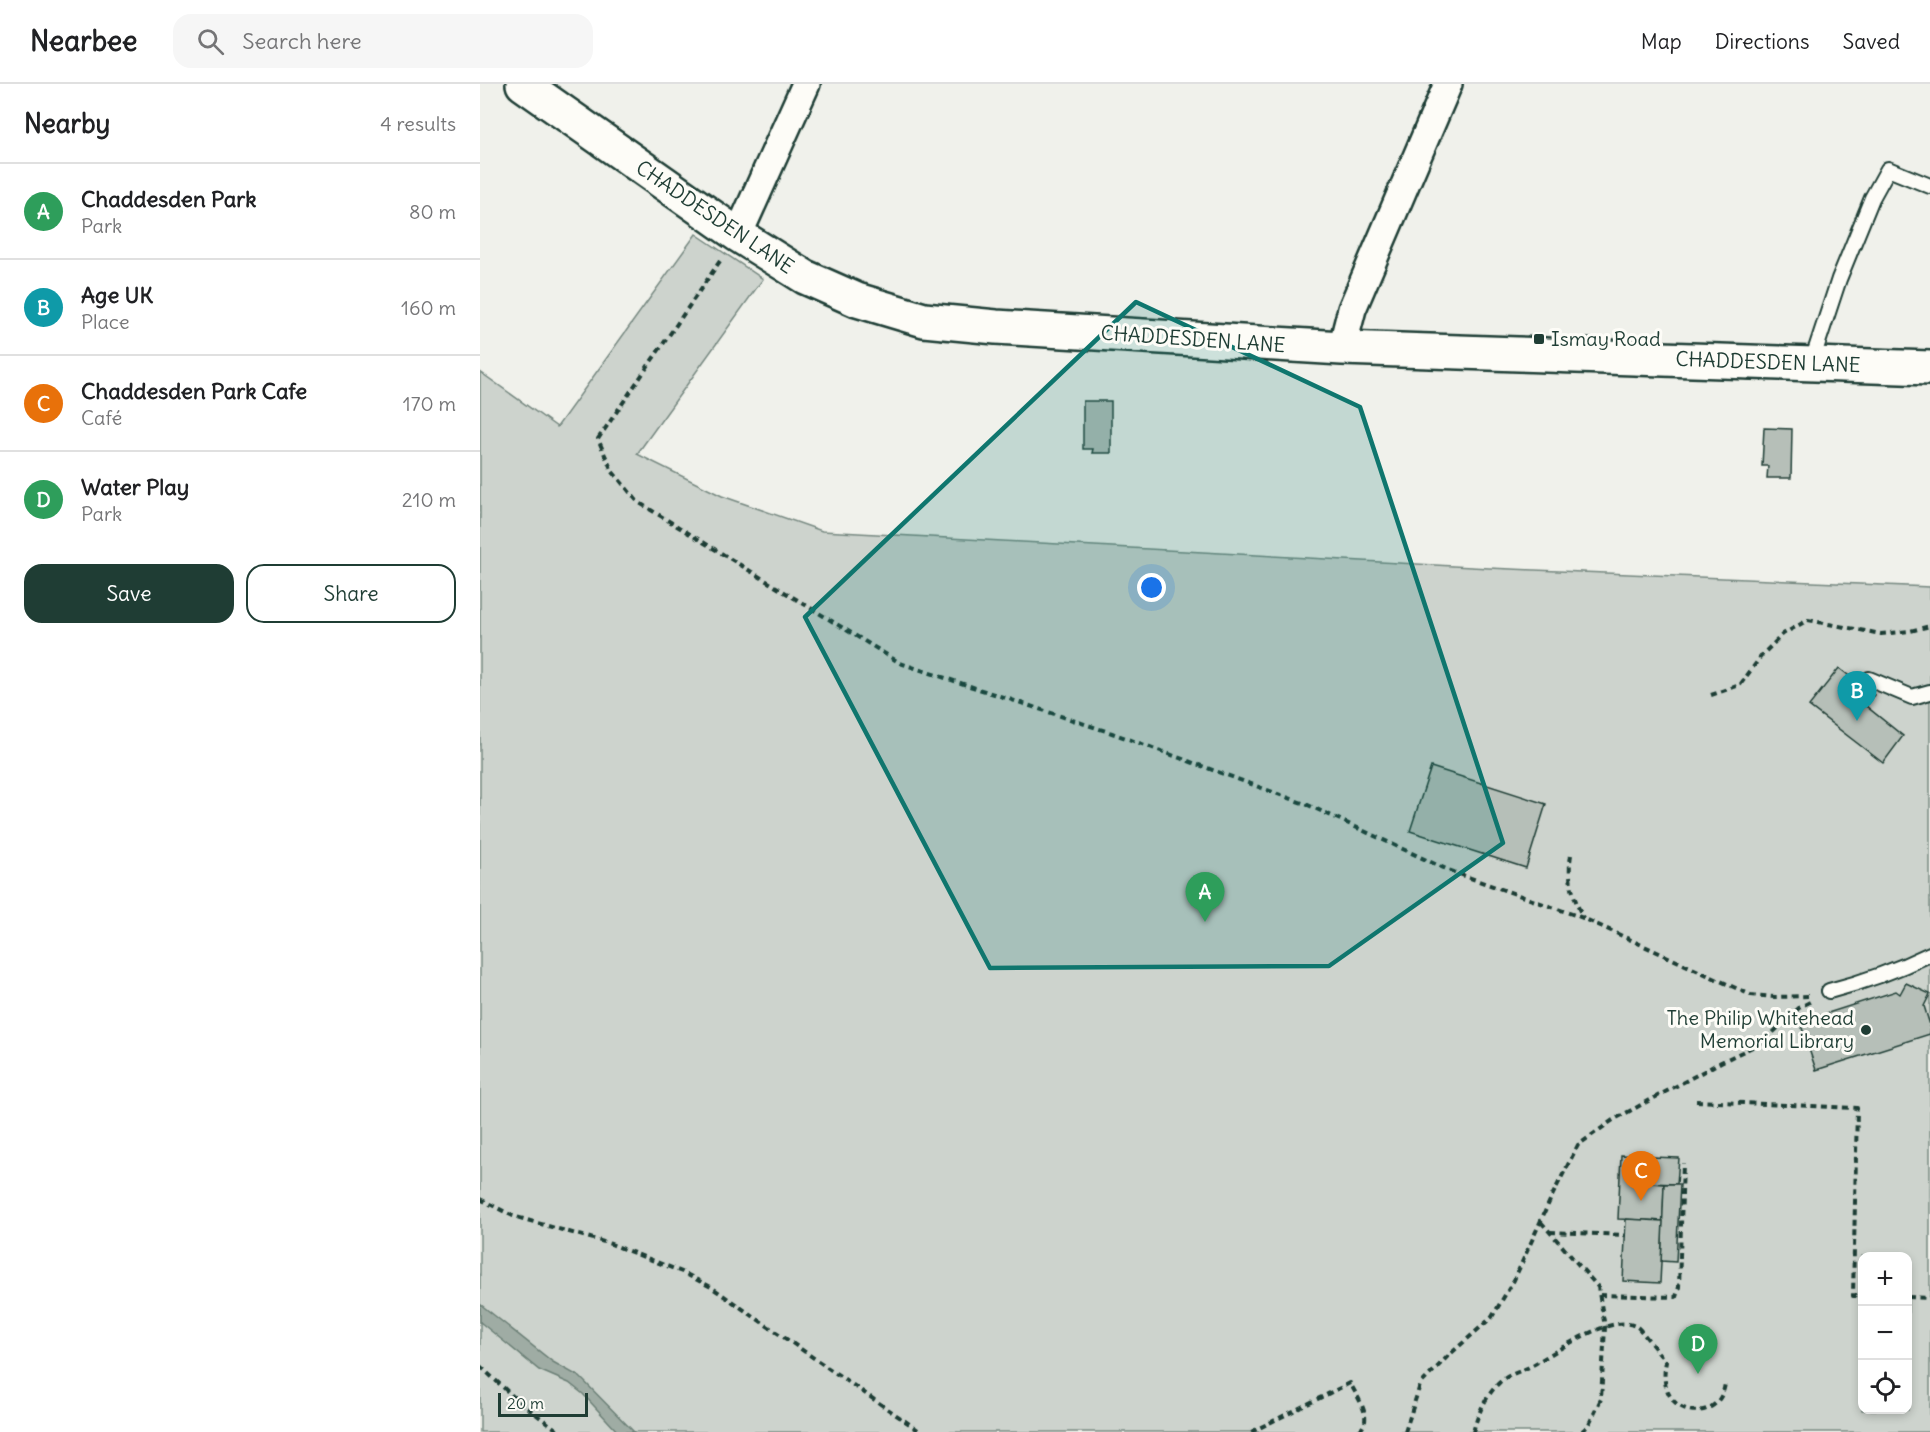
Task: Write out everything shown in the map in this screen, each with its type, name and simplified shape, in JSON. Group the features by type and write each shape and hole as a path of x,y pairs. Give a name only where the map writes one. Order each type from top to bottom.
{"street":[{"name":"CHADDESDEN LANE","path":"523,84 738,235 805,277 857,300 924,320 996,327 1342,348 1930,368"},
{"path":"738,235 806,84"},
{"path":"1342,348 1352,309 1448,84"}],"lane":[{"path":"1811,364 1839,279 1872,198 1888,169 1930,186"},
{"path":"1869,679 1930,705"},
{"path":"1912,697 1930,692"},
{"path":"1829,991 1869,981 1906,967 1930,954"}],"path":[{"path":"738,235 598,439 612,471 638,502 900,663 1112,733 1308,805 1448,870 1583,918 1751,995 1810,996 1829,991"},
{"path":"1711,695 1740,685 1762,655 1783,634 1808,620 1881,634 1930,626"},
{"path":"1571,855 1569,880 1583,918"},
{"path":"1405,1432 1420,1385 1447,1357 1492,1317 1514,1280 1578,1145 1613,1120 1763,1042 1800,1007 1829,991"},
{"path":"1696,1101 1857,1108 1853,1296 1858,1296"},
{"path":"1600,1294 1676,1297 1679,1287 1683,1163"},
{"path":"480,1199 513,1216 611,1244 682,1272 711,1287 921,1432"},
{"path":"1541,1222 1599,1287 1605,1327 1601,1399 1588,1426 1581,1432"},
{"path":"1549,1232 1626,1236"},
{"path":"1912,1297 1930,1298"},
{"path":"1473,1432 1486,1399 1504,1379 1573,1342 1605,1327 1622,1323 1638,1327 1666,1362 1663,1376 1665,1385 1670,1398 1679,1406 1690,1411 1710,1407 1720,1399 1725,1383"},
{"path":"480,1366 518,1401 560,1432"},
{"path":"1251,1432 1350,1383 1366,1416 1363,1431"}],"highlighted area":[{"path":"1136,302 1360,407 1503,843 1329,966 990,968 805,617"}],"shaded area":[{"path":"696,234 763,279 637,454 722,496 822,531 1489,568 1930,587 1930,1432 480,1432 480,372 557,427"},
{"path":"480,1304 553,1362 580,1377 634,1432 618,1432 583,1394 569,1383 539,1370 480,1322"}],"building":[{"path":"1083,401 1111,401 1111,453 1092,453 1093,449 1083,449"},
{"path":"1764,428 1792,429 1791,478 1767,478 1768,466 1762,466"},
{"path":"1839,668 1874,695 1866,706 1903,736 1883,763 1809,706"},
{"path":"1431,767 1546,804 1526,868 1410,831"},
{"name":"The Philip Whitehead Memorial Library","path":"1906,983 1930,994 1924,1006 1930,1025 1930,1034 1816,1070 1800,1022 1896,991 1900,994"},
{"path":"1621,1155 1651,1157 1650,1183 1664,1184 1663,1221 1618,1219"},
{"path":"1651,1157 1679,1158 1677,1184 1650,1183"},
{"path":"1664,1184 1680,1184 1676,1262 1661,1261"},
{"path":"1626,1219 1663,1221 1660,1283 1623,1281"}],"place":[{"name":"Ismay Road","path":"1539,339"},
{"name":"Age UK","path":"1857,721"},
{"name":"Chaddesden Park","path":"1205,922"},
{"name":"The Philip Whitehead Memorial Library","path":"1866,1030"},
{"name":"Chaddesden Park Cafe","path":"1641,1201"},
{"name":"Water Play","path":"1698,1374"}]}
